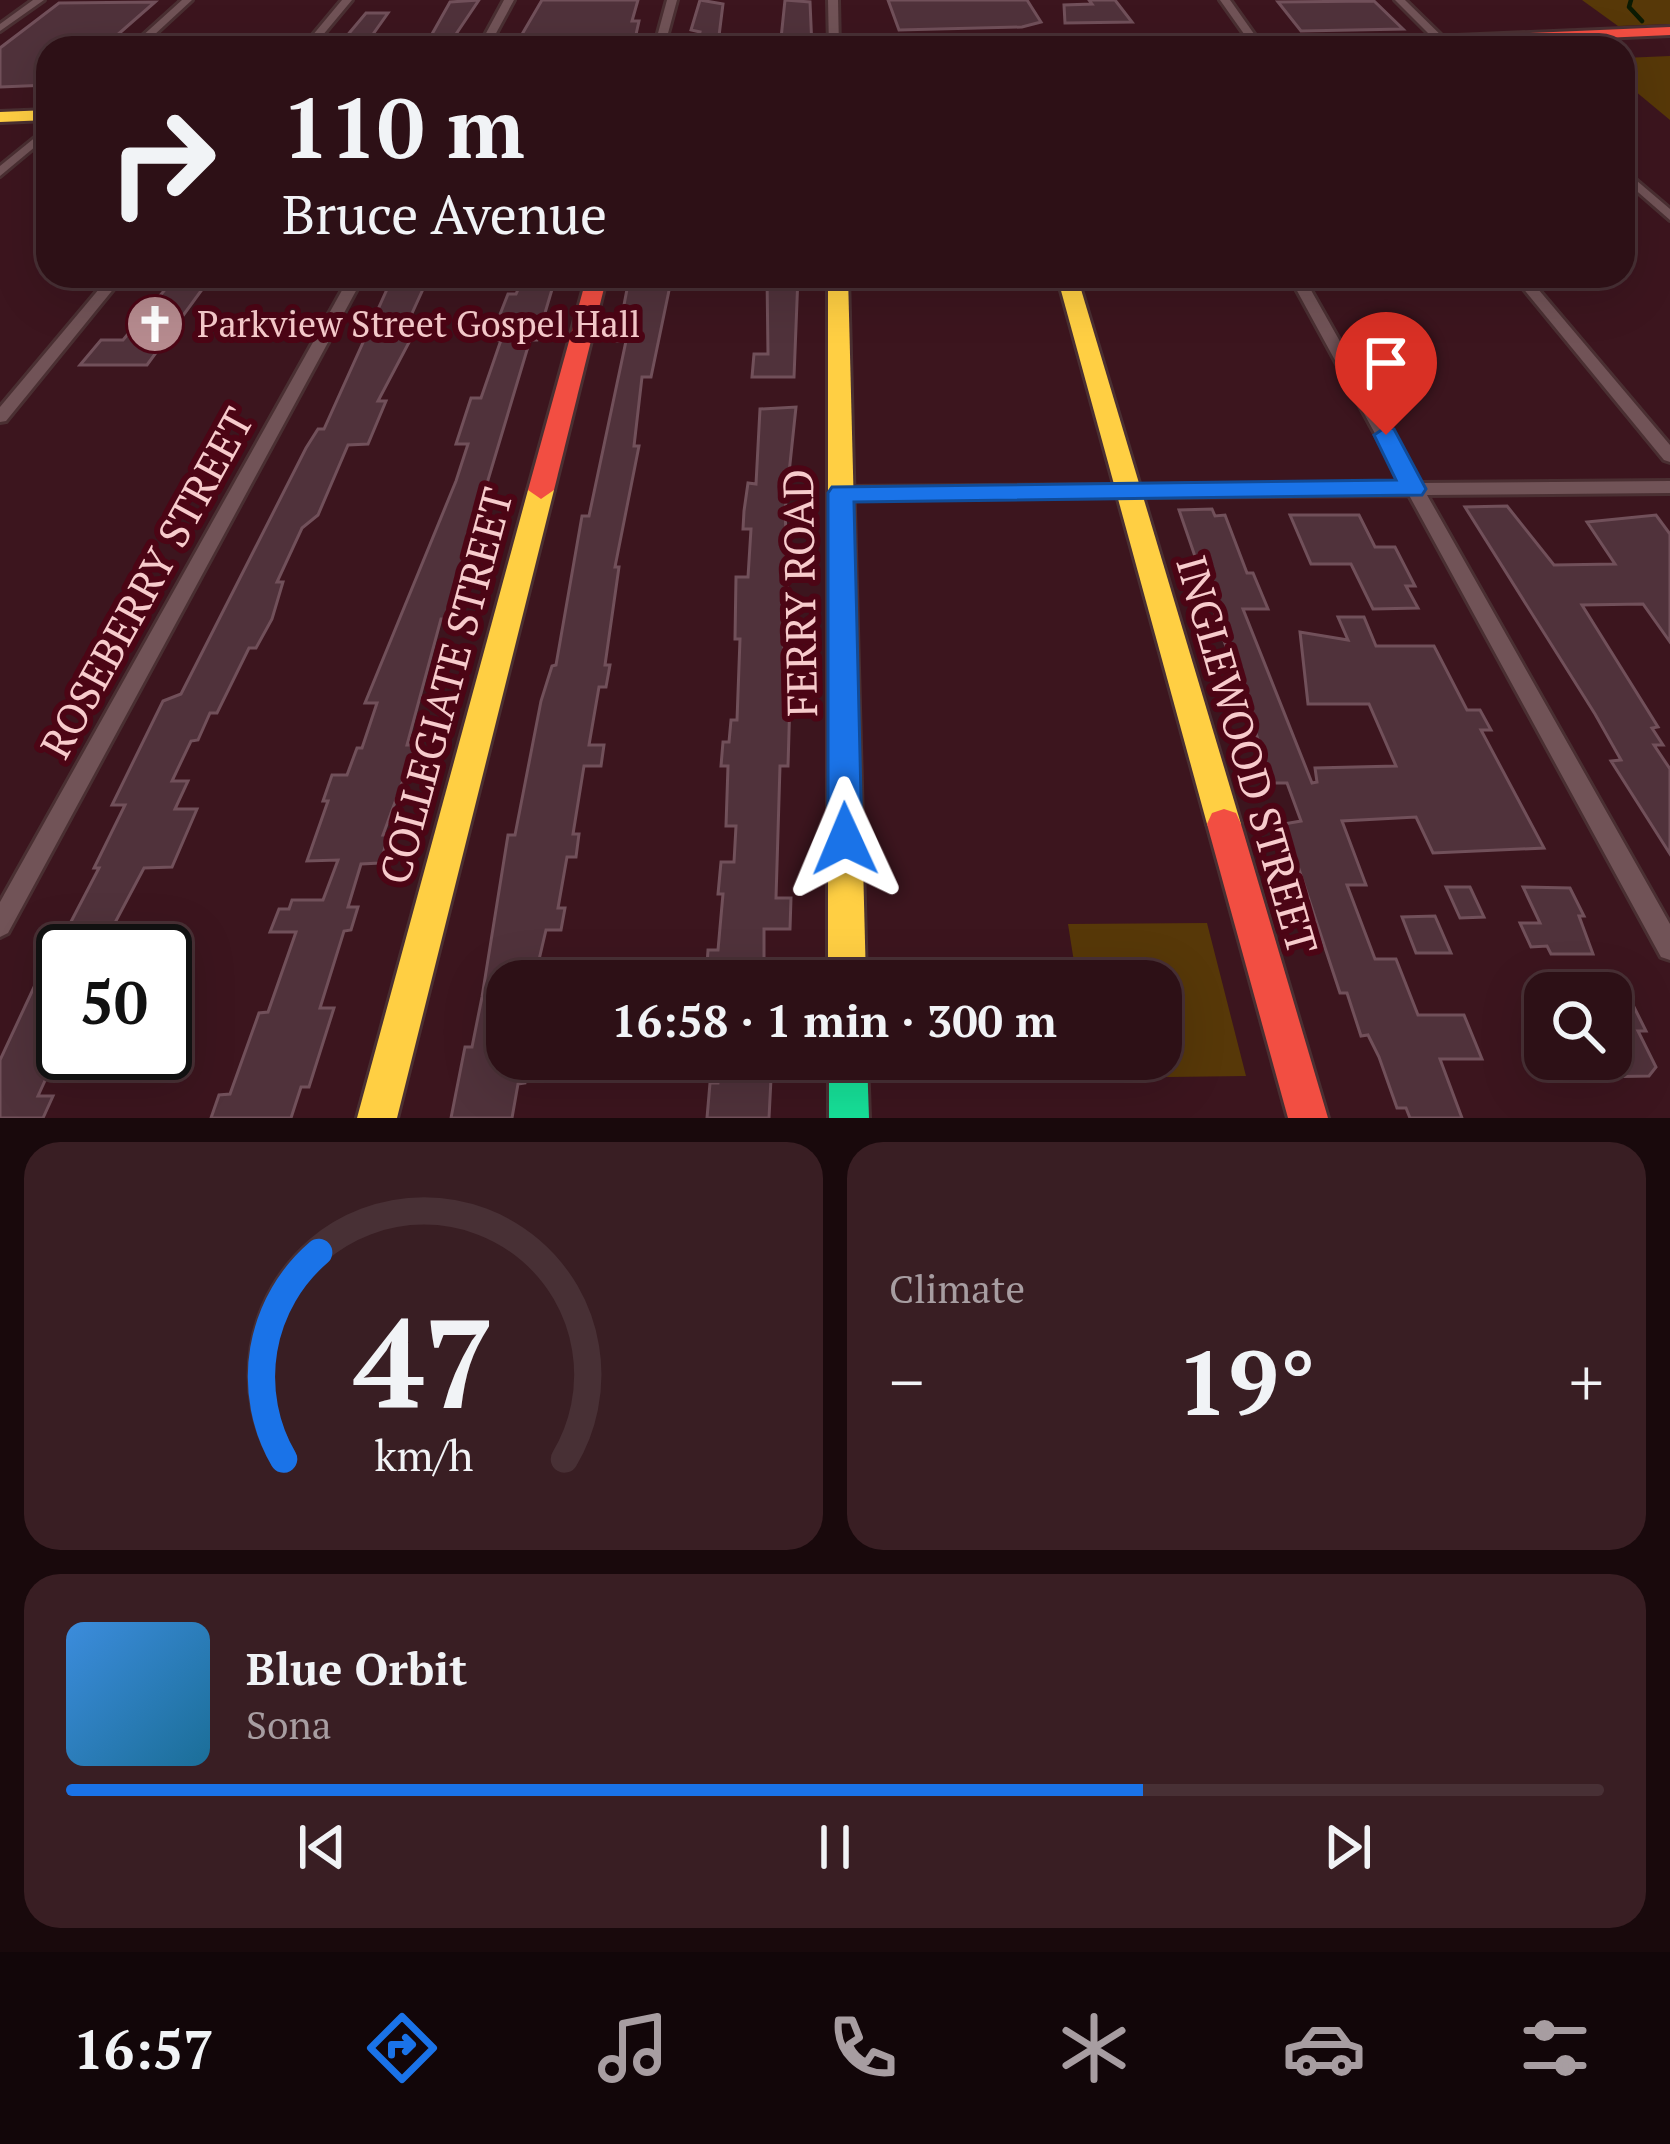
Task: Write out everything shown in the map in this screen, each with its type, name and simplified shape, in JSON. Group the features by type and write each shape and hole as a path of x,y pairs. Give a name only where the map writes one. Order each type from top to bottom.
{"main road":[{"path":"1598,36 1670,31"},
{"path":"1635,45 1670,44"},
{"path":"0,103 36,102"},
{"path":"0,117 36,116"},
{"name":"COLLEGIATE STREET","path":"377,1118 594,288"},
{"name":"FERRY ROAD","path":"838,288 847,960"},
{"name":"INGLEWOOD STREET","path":"1070,288 1309,1118"},
{"path":"848,1080 849,1118"}],"street":[{"path":"0,28 39,0"},
{"path":"147,36 187,0"},
{"path":"317,36 347,0"},
{"path":"490,36 509,0"},
{"path":"662,36 672,0"},
{"path":"833,0 834,36"},
{"path":"1225,0 1250,36"},
{"path":"1400,0 1437,36"},
{"path":"0,172 36,140"},
{"path":"1635,183 1670,216"},
{"path":"0,416 107,288"},
{"name":"ROSEBERRY STREET","path":"0,925 350,288"},
{"path":"1303,288 1670,948"},
{"path":"1530,288 1670,456"},
{"path":"841,493 1670,488"}],"shaded area":[{"path":"1582,0 1670,0 1670,24 1618,26"},
{"path":"1670,56 1670,120 1635,91 1635,57"},
{"path":"1207,923 1246,1076 1182,1077 1182,960 1074,960 1068,924"}],"building":[{"path":"479,0 455,36 431,36 450,2"},
{"path":"542,0 638,0 632,21 639,21 636,36 521,36"},
{"path":"700,0 723,4 719,36 699,36 700,32 691,30"},
{"path":"785,0 810,2 811,36 781,36"},
{"path":"888,0 1027,0 1041,22 1022,27 899,30"},
{"path":"1089,0 1115,0 1132,22 1065,23 1064,5 1092,4"},
{"path":"1374,1 1403,29 1301,31 1278,2"},
{"path":"155,2 116,36 36,36 36,86 0,87 0,48 59,3"},
{"path":"366,13 388,13 372,36 347,36"},
{"name":"Parkview Street Gospel Hall","path":"166,288 203,288 147,365 80,365 101,340 123,340"},
{"path":"388,288 424,288 409,320 407,331 415,331 378,401 386,401 368,444 348,445 318,515 302,528 277,582 283,582 272,619 256,648 249,648 217,713 210,713 198,740 191,741 172,781 188,781 175,809 197,809 172,867 144,868 114,924 70,924 125,805 112,805 163,701 181,694 318,429 324,429"},
{"path":"519,288 552,288 537,340 530,340 488,480 474,554 467,554 447,619 441,619 407,745 416,745 383,835 389,835 380,863 361,864 348,907 358,907 351,930 344,931 320,1008 334,1008 309,1087 301,1087 291,1118 211,1118 219,1095 230,1094 259,1013 268,1012 296,932 270,932 279,909 289,909 292,900 323,900 338,860 307,861 328,801 323,801 332,775 347,775 357,748 362,748 377,703 365,703 456,481 468,444 456,444 471,398 481,398 501,340 490,340 508,294 516,294"},
{"path":"627,288 670,288 651,377 642,377 634,446 639,446 615,567 619,567 605,665 610,665 606,687 599,687 589,745 604,745 601,766 584,766 573,834 579,834 576,857 567,857 558,908 565,908 561,930 546,930 539,960 488,960 508,835 515,835 541,701 556,665 582,516 589,516 626,341 617,341"},
{"path":"767,288 798,288 794,377 752,377 754,354 768,354"},
{"path":"796,407 785,511 788,577 783,664 791,664 788,766 780,766 776,898 791,898 790,929 764,929 764,960 707,960 708,950 718,950 721,862 734,862 736,826 726,826 728,766 721,766 723,742 729,742 731,720 737,720 736,577 748,577 751,529 743,529 744,511 748,483 756,484 760,409"},
{"path":"1507,506 1554,565 1615,564 1587,522 1656,515 1670,534 1670,642 1643,604 1582,605 1658,727 1652,728 1663,745 1654,745 1670,769 1670,854 1611,761 1621,760 1595,714 1465,507"},
{"path":"1212,509 1215,516 1225,515 1247,573 1253,573 1268,609 1243,609 1312,783 1317,782 1315,768 1396,766 1369,704 1308,704 1300,632 1348,640 1338,617 1364,617 1376,646 1434,646 1467,710 1480,710 1491,730 1481,730 1544,848 1433,853 1416,817 1342,821 1366,885 1347,885 1375,959 1396,959 1418,1015 1464,1015 1482,1059 1440,1059 1462,1118 1410,1118 1406,1108 1397,1108 1379,1057 1368,1035 1361,1036 1347,993 1340,993 1284,824 1301,821 1287,783 1273,783 1179,510"},
{"path":"1290,515 1359,515 1375,547 1395,547 1415,586 1406,586 1418,608 1373,609 1351,564 1311,564"},
{"path":"1446,887 1470,887 1484,917 1460,918"},
{"path":"1523,887 1570,888 1584,916 1579,916 1593,954 1551,954 1547,946 1531,947 1520,923 1540,923"},
{"path":"1435,916 1451,953 1416,953 1402,917"},
{"path":"486,972 486,1080 525,1083 518,1084 512,1118 451,1118 465,1047 472,1047"},
{"path":"36,983 36,1080 45,1080 38,1096 53,1096 43,1118 0,1118 0,1060"},
{"path":"1632,1003 1646,1031 1638,1031 1656,1067 1649,1076 1632,1076"},
{"path":"771,1080 769,1118 707,1118 710,1083"}],"waterway":[{"path":"1631,0 1629,7 1642,21"}],"traffic: fast":[{"path":"848,1080 849,1118"}],"traffic: slow":[{"path":"0,117 36,116"},
{"path":"838,288 847,960"},
{"path":"1070,288 1224,824"},
{"path":"377,1118 541,490"}],"traffic: jam":[{"path":"1552,36 1670,31"},
{"path":"541,490 594,288"},
{"path":"1224,824 1308,1118"}],"place":[{"name":"Parkview Street Gospel Hall","path":"155,324"}],"route":[{"path":"845,839 841,493 1413,489 1386,435"}]}
